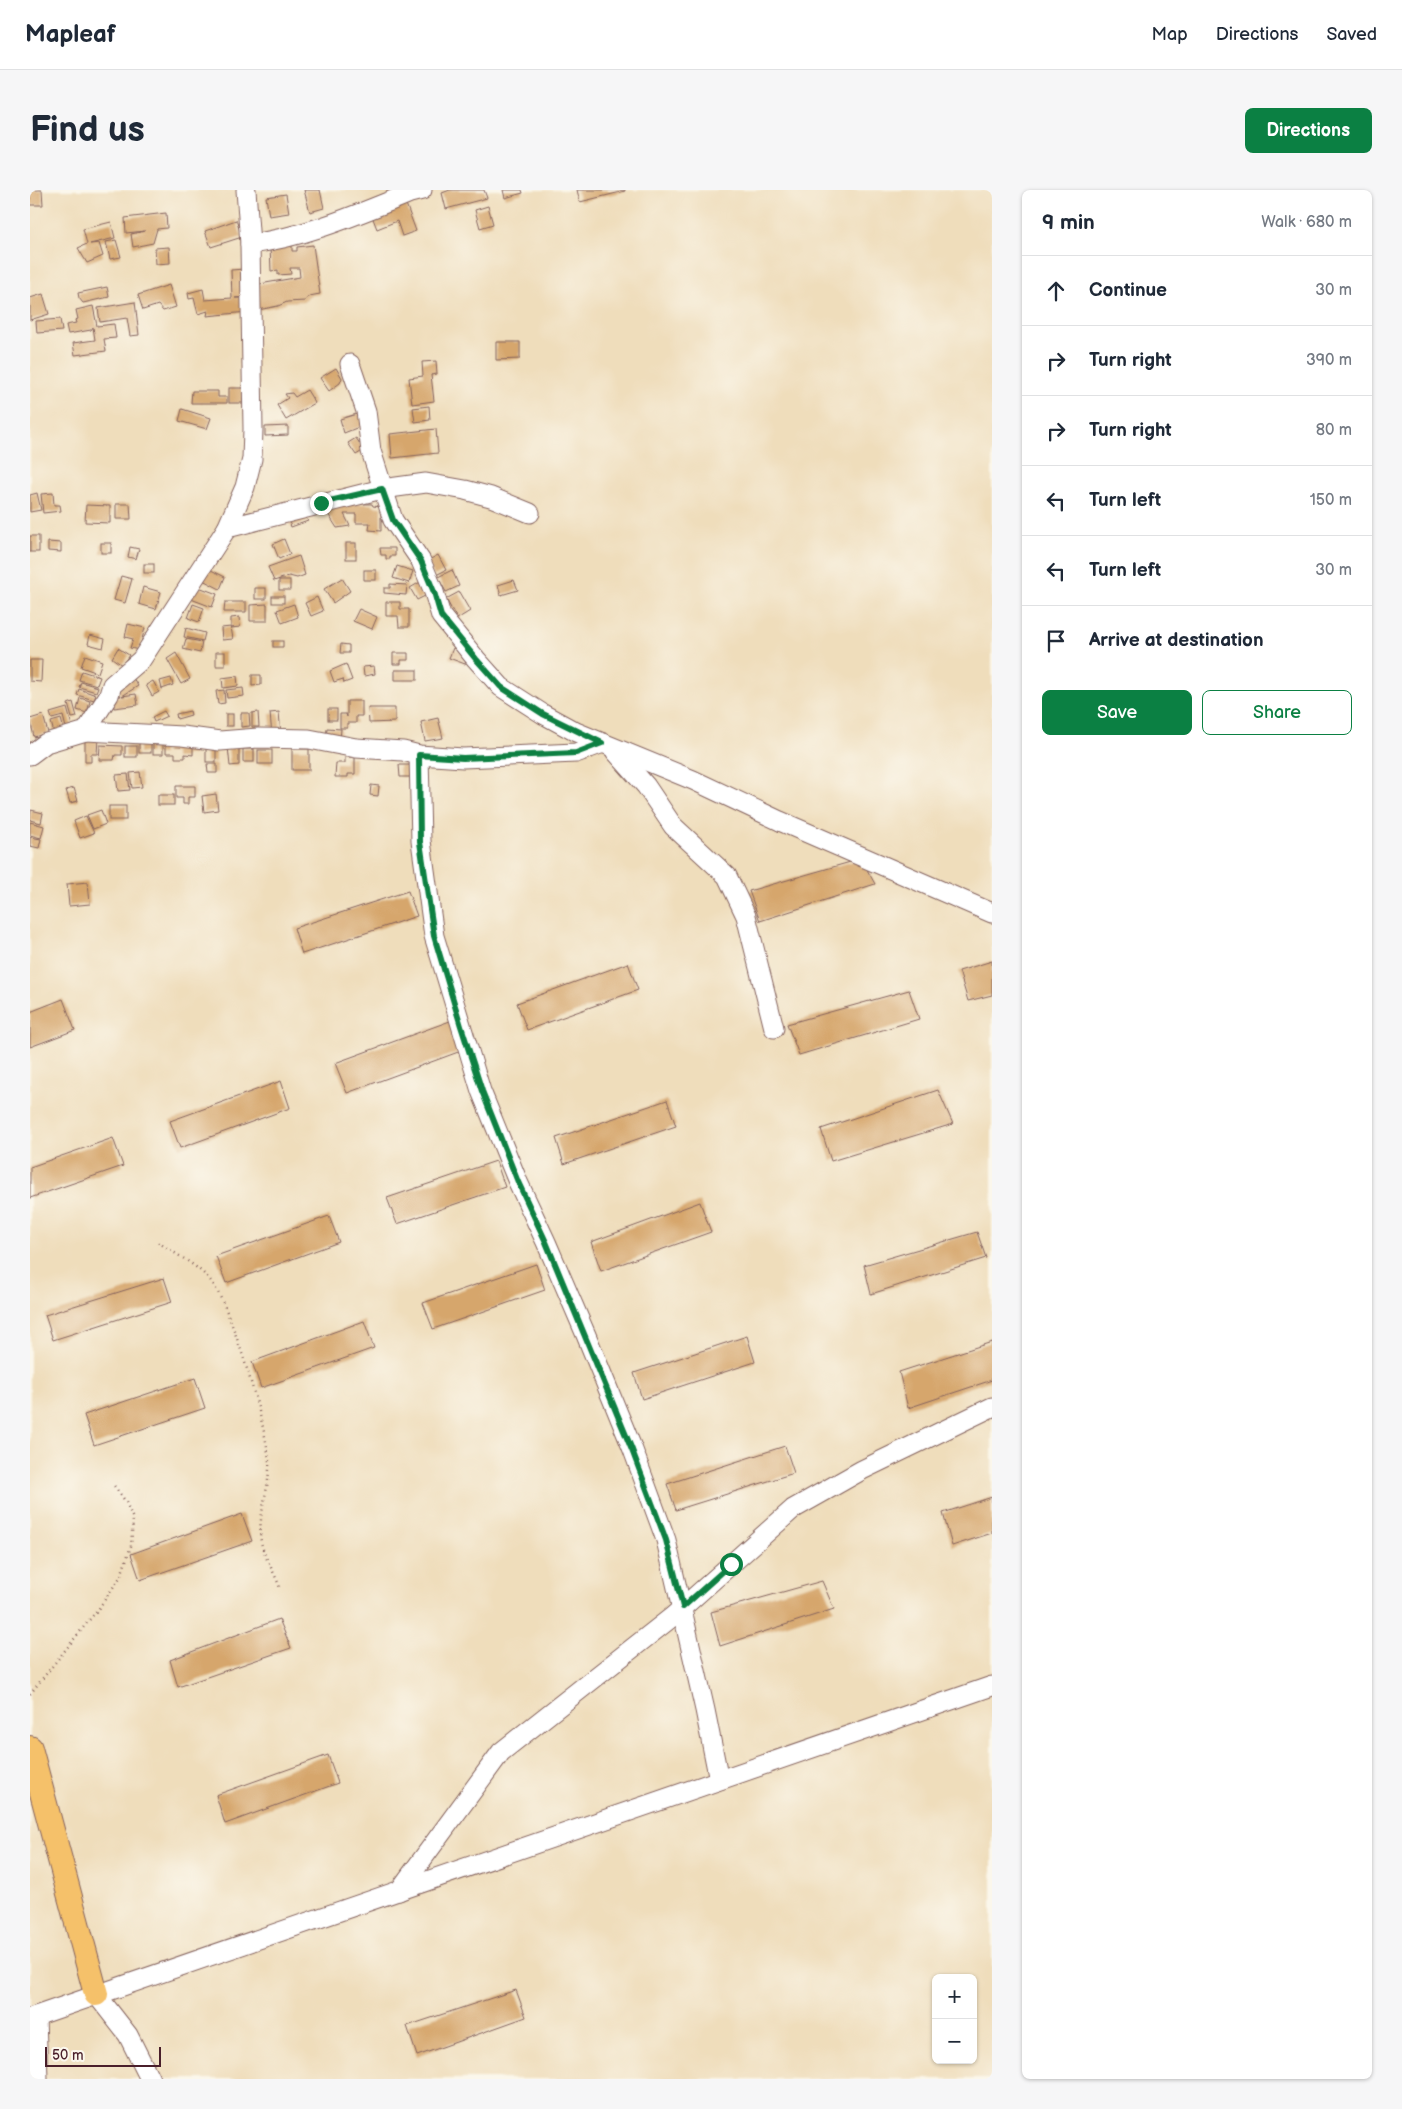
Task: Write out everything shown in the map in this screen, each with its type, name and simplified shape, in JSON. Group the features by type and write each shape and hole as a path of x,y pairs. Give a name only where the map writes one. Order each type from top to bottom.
{"main road":[{"path":"30,1748 96,1994"}],"street":[{"path":"250,244 273,241 315,230 410,192 422,190"},
{"path":"86,731 109,695 112,685 141,660 228,528 245,487 252,459 253,369 250,244 246,194"},
{"path":"350,364 366,410 371,451 393,520 421,561 434,592 441,616 501,687 543,714 608,746 693,780 780,821 992,913"},
{"path":"228,528 382,489 426,483 491,497 530,513"},
{"path":"30,755 46,743 86,731 182,736 220,741 258,738 309,739 356,748 463,758 576,753 608,746"},
{"path":"608,746 646,786 674,826 727,876 746,916 774,1028"},
{"path":"419,755 420,842 434,936 478,1082 518,1182 546,1242 632,1450 666,1540 683,1607 718,1780"},
{"path":"399,1891 501,1752 683,1607 793,1509 862,1470 992,1407"},
{"path":"38,2079 33,2017 992,1686"},
{"path":"96,1994 128,2035 150,2079"}],"path":[{"path":"158,1242 187,1261 211,1281 230,1317 262,1423 269,1464 261,1523 261,1543 280,1588"},
{"path":"30,1694 99,1608 121,1576 131,1546 133,1519 126,1502 112,1483"}],"building":[{"path":"30,190 42,190 43,205 30,205"},
{"path":"304,190 320,190 324,208 310,212"},
{"path":"450,190 484,190 487,198 446,209 442,193"},
{"path":"503,190 522,190 523,193 505,198"},
{"path":"577,190 625,190 625,191 580,202"},
{"path":"286,194 289,213 269,216 266,197"},
{"path":"406,204 416,231 402,236 397,221 377,229 372,216"},
{"path":"488,206 493,224 480,228 475,210"},
{"path":"166,213 167,228 157,229 153,243 133,247 131,234 145,231 126,233 125,218"},
{"path":"236,220 242,237 211,247 205,231"},
{"path":"111,222 115,238 90,244 99,243 103,256 87,263 78,248 87,244 83,229"},
{"path":"116,240 121,257 110,259 106,242"},
{"path":"292,245 292,251 297,251 297,247 313,245 320,294 309,296 305,301 287,302 258,310 254,285 300,277 299,268 290,268 291,274 278,275 278,270 271,271 270,246"},
{"path":"169,247 170,263 156,264 155,248"},
{"path":"244,269 245,297 235,298 245,298 247,312 207,316 208,311 198,314 194,298 189,299 188,293 203,289 205,300 232,298 231,270"},
{"path":"169,285 176,307 163,311 158,305 143,310 138,295"},
{"path":"107,287 109,297 83,303 79,298 78,293"},
{"path":"43,294 49,314 30,320 30,298"},
{"path":"135,302 139,335 130,336 127,318 100,322 98,308"},
{"path":"93,306 97,326 114,324 116,338 104,339 106,351 75,355 73,343 95,340 93,327 91,330 68,334 66,325 76,323 75,320 78,319 76,310"},
{"path":"60,319 62,331 37,333 36,321"},
{"path":"496,342 520,342 520,359 496,360"},
{"path":"436,361 437,374 431,375 434,401 412,404 409,378 423,376 422,362"},
{"path":"336,368 342,378 340,383 329,391 320,378"},
{"path":"229,388 243,388 243,403 229,403"},
{"path":"307,390 315,403 286,420 277,405 288,398 285,394 292,393 295,397"},
{"path":"192,391 218,391 218,397 227,397 227,403 191,403"},
{"path":"429,406 430,420 415,422 413,408"},
{"path":"182,409 211,418 207,429 179,421"},
{"path":"360,413 364,425 344,433 340,419"},
{"path":"288,426 288,435 265,436 265,427"},
{"path":"436,429 438,453 392,458 390,434"},
{"path":"356,438 364,450 356,455 348,443"},
{"path":"37,493 41,510 30,512 30,495"},
{"path":"53,493 54,505 60,505 61,511 43,513 41,494"},
{"path":"321,503 372,504 373,506 381,507 381,531 369,530 370,523 356,523 356,514 344,514 350,526 337,528"},
{"path":"116,504 130,504 131,519 116,519"},
{"path":"86,505 110,506 110,523 85,522"},
{"path":"302,513 308,521 291,527 288,519"},
{"path":"30,536 39,536 39,552 30,552"},
{"path":"284,539 290,554 279,559 273,544"},
{"path":"48,542 61,543 61,552 48,551"},
{"path":"101,543 111,543 111,553 101,553"},
{"path":"346,543 356,543 356,559 346,559"},
{"path":"130,547 139,549 136,559 128,557"},
{"path":"380,548 395,548 395,556 390,556 390,559 386,559 386,555 381,555"},
{"path":"438,555 446,570 434,576 427,561"},
{"path":"299,556 305,575 297,578 289,576 274,581 268,567"},
{"path":"144,564 154,564 154,573 144,573"},
{"path":"397,566 413,571 409,583 393,578"},
{"path":"205,567 225,577 220,589 199,578"},
{"path":"364,570 376,570 376,580 364,580"},
{"path":"452,570 459,586 446,592 438,577"},
{"path":"121,576 132,579 125,603 114,600"},
{"path":"342,578 350,591 333,603 324,589"},
{"path":"279,580 290,580 290,590 279,590"},
{"path":"514,580 518,590 501,595 498,585"},
{"path":"422,581 429,594 417,600 410,588"},
{"path":"390,584 407,585 406,595 384,593 384,588 390,588"},
{"path":"196,586 217,594 212,607 191,599"},
{"path":"143,587 161,592 156,609 139,604"},
{"path":"255,588 266,588 266,599 255,599"},
{"path":"459,592 470,611 457,619 446,599"},
{"path":"272,596 284,596 284,603 272,603"},
{"path":"317,597 323,611 311,616 305,603"},
{"path":"225,602 246,602 246,612 224,612"},
{"path":"386,602 400,602 400,609 409,609 409,627 399,627 398,616 386,616"},
{"path":"193,604 204,608 199,622 188,618"},
{"path":"267,604 267,621 250,621 250,605"},
{"path":"294,604 298,617 282,623 277,610"},
{"path":"359,609 377,617 372,629 353,621"},
{"path":"239,617 240,627 231,628 231,618"},
{"path":"128,624 145,628 139,650 130,648 133,639 125,637"},
{"path":"231,627 233,639 222,640 221,628"},
{"path":"186,628 205,633 203,641 184,637"},
{"path":"90,635 105,639 103,648 88,644"},
{"path":"186,639 202,642 200,653 183,649"},
{"path":"273,641 283,641 283,647 273,647"},
{"path":"341,644 349,645 349,653 340,653"},
{"path":"118,648 129,655 122,665 112,658"},
{"path":"453,648 468,655 465,664 449,658"},
{"path":"216,652 225,652 225,666 216,666"},
{"path":"176,653 190,679 181,684 167,659"},
{"path":"393,653 408,653 408,660 401,660 401,664 393,664"},
{"path":"85,655 102,661 98,673 81,667"},
{"path":"30,660 42,660 41,682 30,681"},
{"path":"346,664 352,680 344,683 343,679 334,682 330,671"},
{"path":"374,666 375,674 364,676 363,667"},
{"path":"395,670 417,670 417,680 395,680"},
{"path":"82,671 100,677 97,685 79,680"},
{"path":"252,675 261,675 261,685 252,686"},
{"path":"237,676 238,686 223,688 222,678"},
{"path":"133,678 138,686 122,696 136,694 138,705 114,708 112,697 121,696 116,688"},
{"path":"171,678 173,685 162,689 160,681"},
{"path":"153,681 159,692 152,696 146,685"},
{"path":"81,682 98,687 96,692 79,687"},
{"path":"243,688 244,696 227,698 226,690"},
{"path":"79,689 96,695 94,700 77,695"},
{"path":"224,690 225,703 218,704 216,691"},
{"path":"80,698 90,701 87,713 77,710"},
{"path":"347,701 362,701 362,716 356,716 356,723 347,723 347,728 340,728 340,714 346,714 347,717"},
{"path":"73,702 77,717 72,718 68,704"},
{"path":"67,708 72,726 66,728 63,716 52,719 50,713"},
{"path":"368,708 395,708 395,722 369,723"},
{"path":"328,709 337,709 337,720 328,720"},
{"path":"164,711 167,716 154,722 152,717"},
{"path":"190,711 191,715 177,719 176,714"},
{"path":"258,712 259,727 252,727 252,713"},
{"path":"279,712 281,735 272,736 270,713"},
{"path":"241,713 249,713 250,726 241,727"},
{"path":"226,714 233,714 233,726 226,726"},
{"path":"43,715 48,733 34,737 30,719"},
{"path":"438,718 443,738 425,741 421,722"},
{"path":"61,719 64,730 54,733 51,722"},
{"path":"327,728 341,729 340,740 326,739"},
{"path":"85,739 98,739 97,754 91,754 91,762 85,762"},
{"path":"139,742 151,742 151,753 139,753"},
{"path":"153,742 163,742 163,754 153,754"},
{"path":"166,744 193,746 193,755 185,754 185,758 175,758 175,753 166,753"},
{"path":"100,745 122,746 122,755 115,755 114,760 99,760"},
{"path":"125,746 137,746 137,757 125,757"},
{"path":"206,747 216,747 216,762 206,762"},
{"path":"228,747 239,747 239,765 230,766"},
{"path":"243,749 254,749 254,762 243,762"},
{"path":"292,749 309,749 309,770 292,770"},
{"path":"258,750 272,750 272,764 258,764"},
{"path":"345,757 355,757 355,774 348,774 348,777 335,777 336,763 345,763"},
{"path":"207,764 217,764 217,773 208,773"},
{"path":"399,765 410,765 410,777 400,777"},
{"path":"140,772 142,787 132,788 130,773"},
{"path":"128,774 130,790 118,791 116,775"},
{"path":"371,785 379,786 378,796 370,795"},
{"path":"176,786 195,786 195,797 188,797 188,804 183,804 183,798 176,798"},
{"path":"74,788 78,801 70,803 66,790"},
{"path":"216,794 218,810 204,812 202,796"},
{"path":"158,795 174,795 174,805 158,805"},
{"path":"109,806 126,806 126,820 109,820"},
{"path":"31,810 43,813 41,823 30,820"},
{"path":"101,810 106,824 93,829 87,815"},
{"path":"86,816 94,833 80,838 74,821"},
{"path":"30,822 44,826 41,838 30,835"},
{"path":"30,837 41,839 39,848 30,846"},
{"path":"861,859 875,884 760,921 749,891"},
{"path":"88,882 90,904 69,906 67,884"},
{"path":"408,891 417,916 302,954 294,928"},
{"path":"992,961 992,995 968,1001 959,971"},
{"path":"628,963 638,990 527,1030 517,1003"},
{"path":"909,990 919,1019 799,1055 787,1024"},
{"path":"63,999 75,1030 30,1047 30,1012"},
{"path":"450,1021 461,1051 347,1093 335,1063"},
{"path":"281,1081 290,1108 180,1148 170,1121"},
{"path":"938,1090 953,1124 831,1161 821,1129"},
{"path":"667,1100 676,1126 564,1164 556,1138"},
{"path":"113,1138 123,1166 30,1198 30,1167"},
{"path":"496,1161 505,1187 397,1224 387,1198"},
{"path":"700,1202 711,1232 601,1271 591,1242"},
{"path":"329,1216 339,1242 226,1283 216,1256"},
{"path":"977,1232 986,1258 871,1294 864,1265"},
{"path":"536,1264 545,1290 433,1329 423,1303"},
{"path":"164,1278 172,1302 53,1340 45,1315"},
{"path":"364,1321 374,1348 261,1388 252,1362"},
{"path":"747,1336 755,1362 642,1399 634,1373"},
{"path":"992,1342 992,1380 908,1408 899,1372"},
{"path":"195,1378 205,1408 94,1445 84,1415"},
{"path":"785,1446 794,1473 676,1510 667,1484"},
{"path":"992,1497 992,1533 952,1546 943,1513"},
{"path":"242,1514 252,1541 140,1580 131,1554"},
{"path":"822,1581 834,1609 720,1646 711,1612"},
{"path":"279,1619 291,1648 178,1687 170,1660"},
{"path":"328,1755 338,1783 225,1824 216,1795"},
{"path":"516,1990 526,2017 417,2056 407,2026"}],"route":[{"path":"321,503 382,489 393,520 421,561 434,592 441,616 476,659 501,687 543,714 576,732 602,743 576,753 463,758 419,755 420,842 434,936 482,1091 518,1182 586,1335 632,1450 666,1540 683,1607 731,1564"}]}
